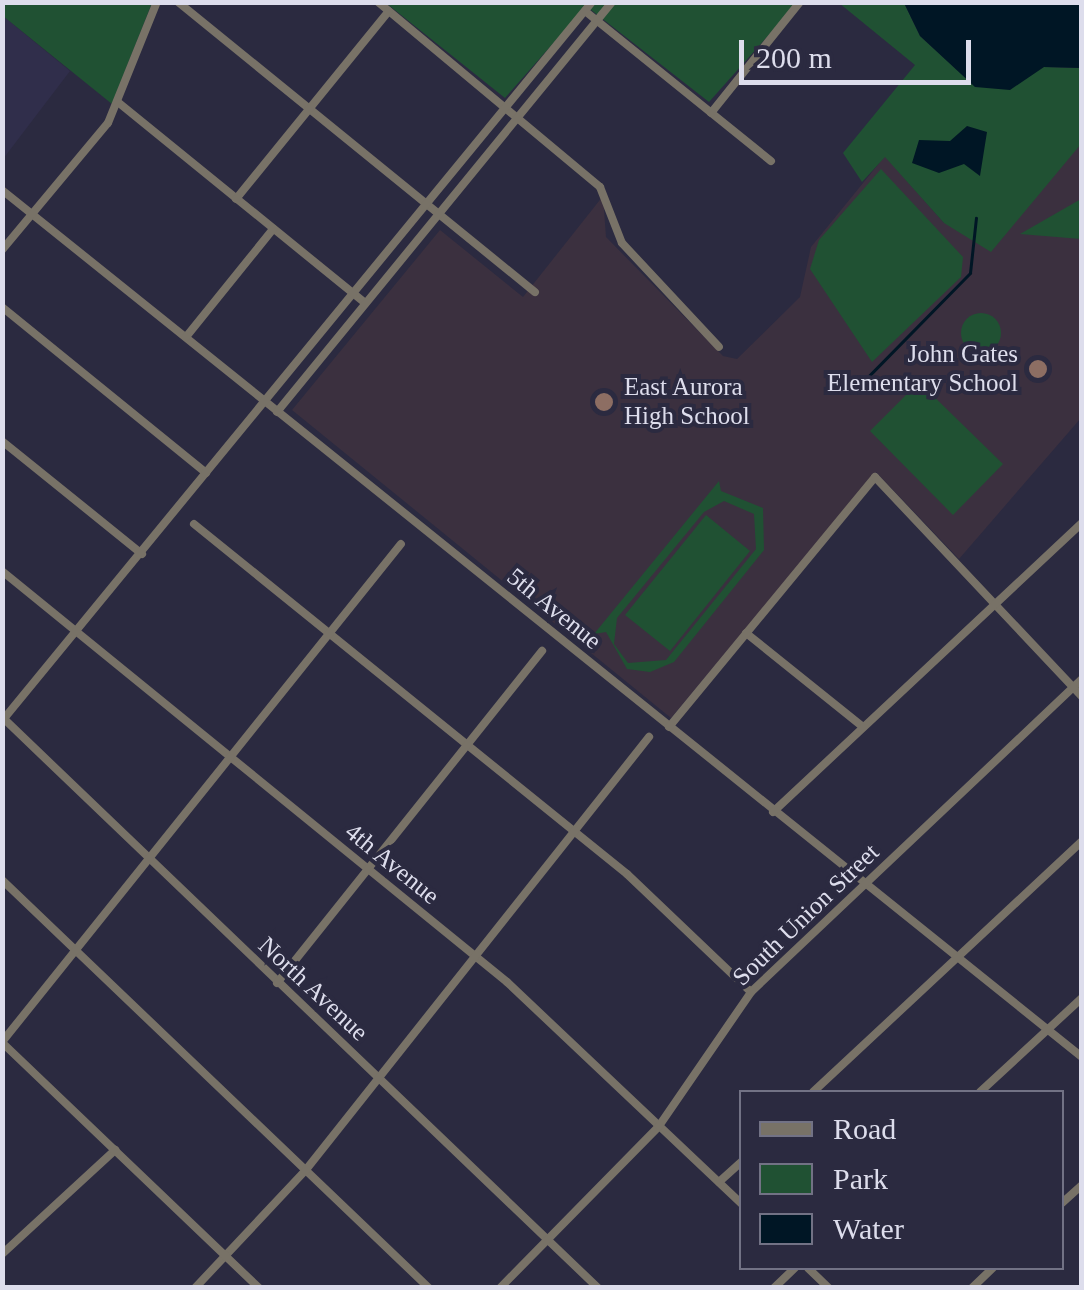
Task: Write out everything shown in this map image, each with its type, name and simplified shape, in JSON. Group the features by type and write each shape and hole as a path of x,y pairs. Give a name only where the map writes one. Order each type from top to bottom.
{"street":[{"path":"2,250 119,103 157,2"},
{"path":"178,2 534,292"},
{"path":"378,2 608,196 622,243 719,347"},
{"path":"3,719 79,633 592,2"},
{"path":"277,412 612,2"},
{"path":"711,113 800,2"},
{"path":"236,198 389,11"},
{"path":"585,11 771,161"},
{"path":"119,103 365,303"},
{"name":"5th Avenue","path":"2,190 1082,1057"},
{"path":"186,338 273,229"},
{"path":"2,308 206,473"},
{"path":"2,441 142,554"},
{"path":"669,727 875,477 1082,698"},
{"path":"773,812 1082,522"},
{"path":"194,524 576,832 751,992"},
{"path":"258,1288 2,1042 401,544"},
{"name":"4th Avenue","path":"2,571 475,958 739,1201"},
{"path":"746,633 862,726"},
{"path":"277,982 542,650"},
{"name":"South Union Street","path":"500,1288 660,1126 751,992 1082,679"},
{"name":"North Avenue","path":"3,719 148,862 598,1288"},
{"path":"195,1288 305,1170 649,737"},
{"path":"816,1090 1082,841"},
{"path":"2,880 429,1288"},
{"path":"982,1090 1082,998"},
{"path":"2,1254 114,1150"},
{"path":"719,1182 739,1164"},
{"path":"774,1288 793,1270"},
{"path":"810,1270 829,1288"},
{"path":"972,1288 991,1270"}],"shaded area":[{"path":"3,16 70,71 3,159"},
{"path":"1081,144 1081,418 959,559 876,472 671,718 292,410 440,230 523,297 603,196 606,237 723,356 737,359 800,297 811,247 885,156 944,223"}],"green space":[{"path":"2,3 152,3 112,104 3,16"},
{"path":"386,3 797,3 709,102 586,6 505,98"},
{"path":"839,3 904,3 920,36 976,87 1044,67 1081,68 1081,144 991,252 944,223 885,157 862,182 843,153 915,65"},
{"path":"881,169 963,257 961,277 872,362 810,269 819,240"},
{"path":"1081,199 1081,239 1020,234"},
{"path":"981,313 995,319 1001,333 995,347 981,353 967,347 961,333 967,319"},
{"path":"919,382 1003,464 953,515 870,431"},
{"path":"719,481 721,491 763,508 764,550 674,662 650,672 627,669 606,632 594,634","holes":["724,501 754,514 756,549 666,660 628,663 614,644 617,618 704,512"]},
{"path":"706,515 750,551 670,651 625,615"}],"water":[{"path":"904,3 1081,3 1081,68 1044,67 1010,90 975,87 920,36"},
{"path":"967,126 987,132 980,176 964,164 939,173 912,163 919,140 950,141"}],"waterway":[{"path":"862,383 970,273 976,218"}],"place":[{"name":"John Gates Elementary School","path":"1038,369"},
{"name":"East Aurora High School","path":"604,402"}]}
